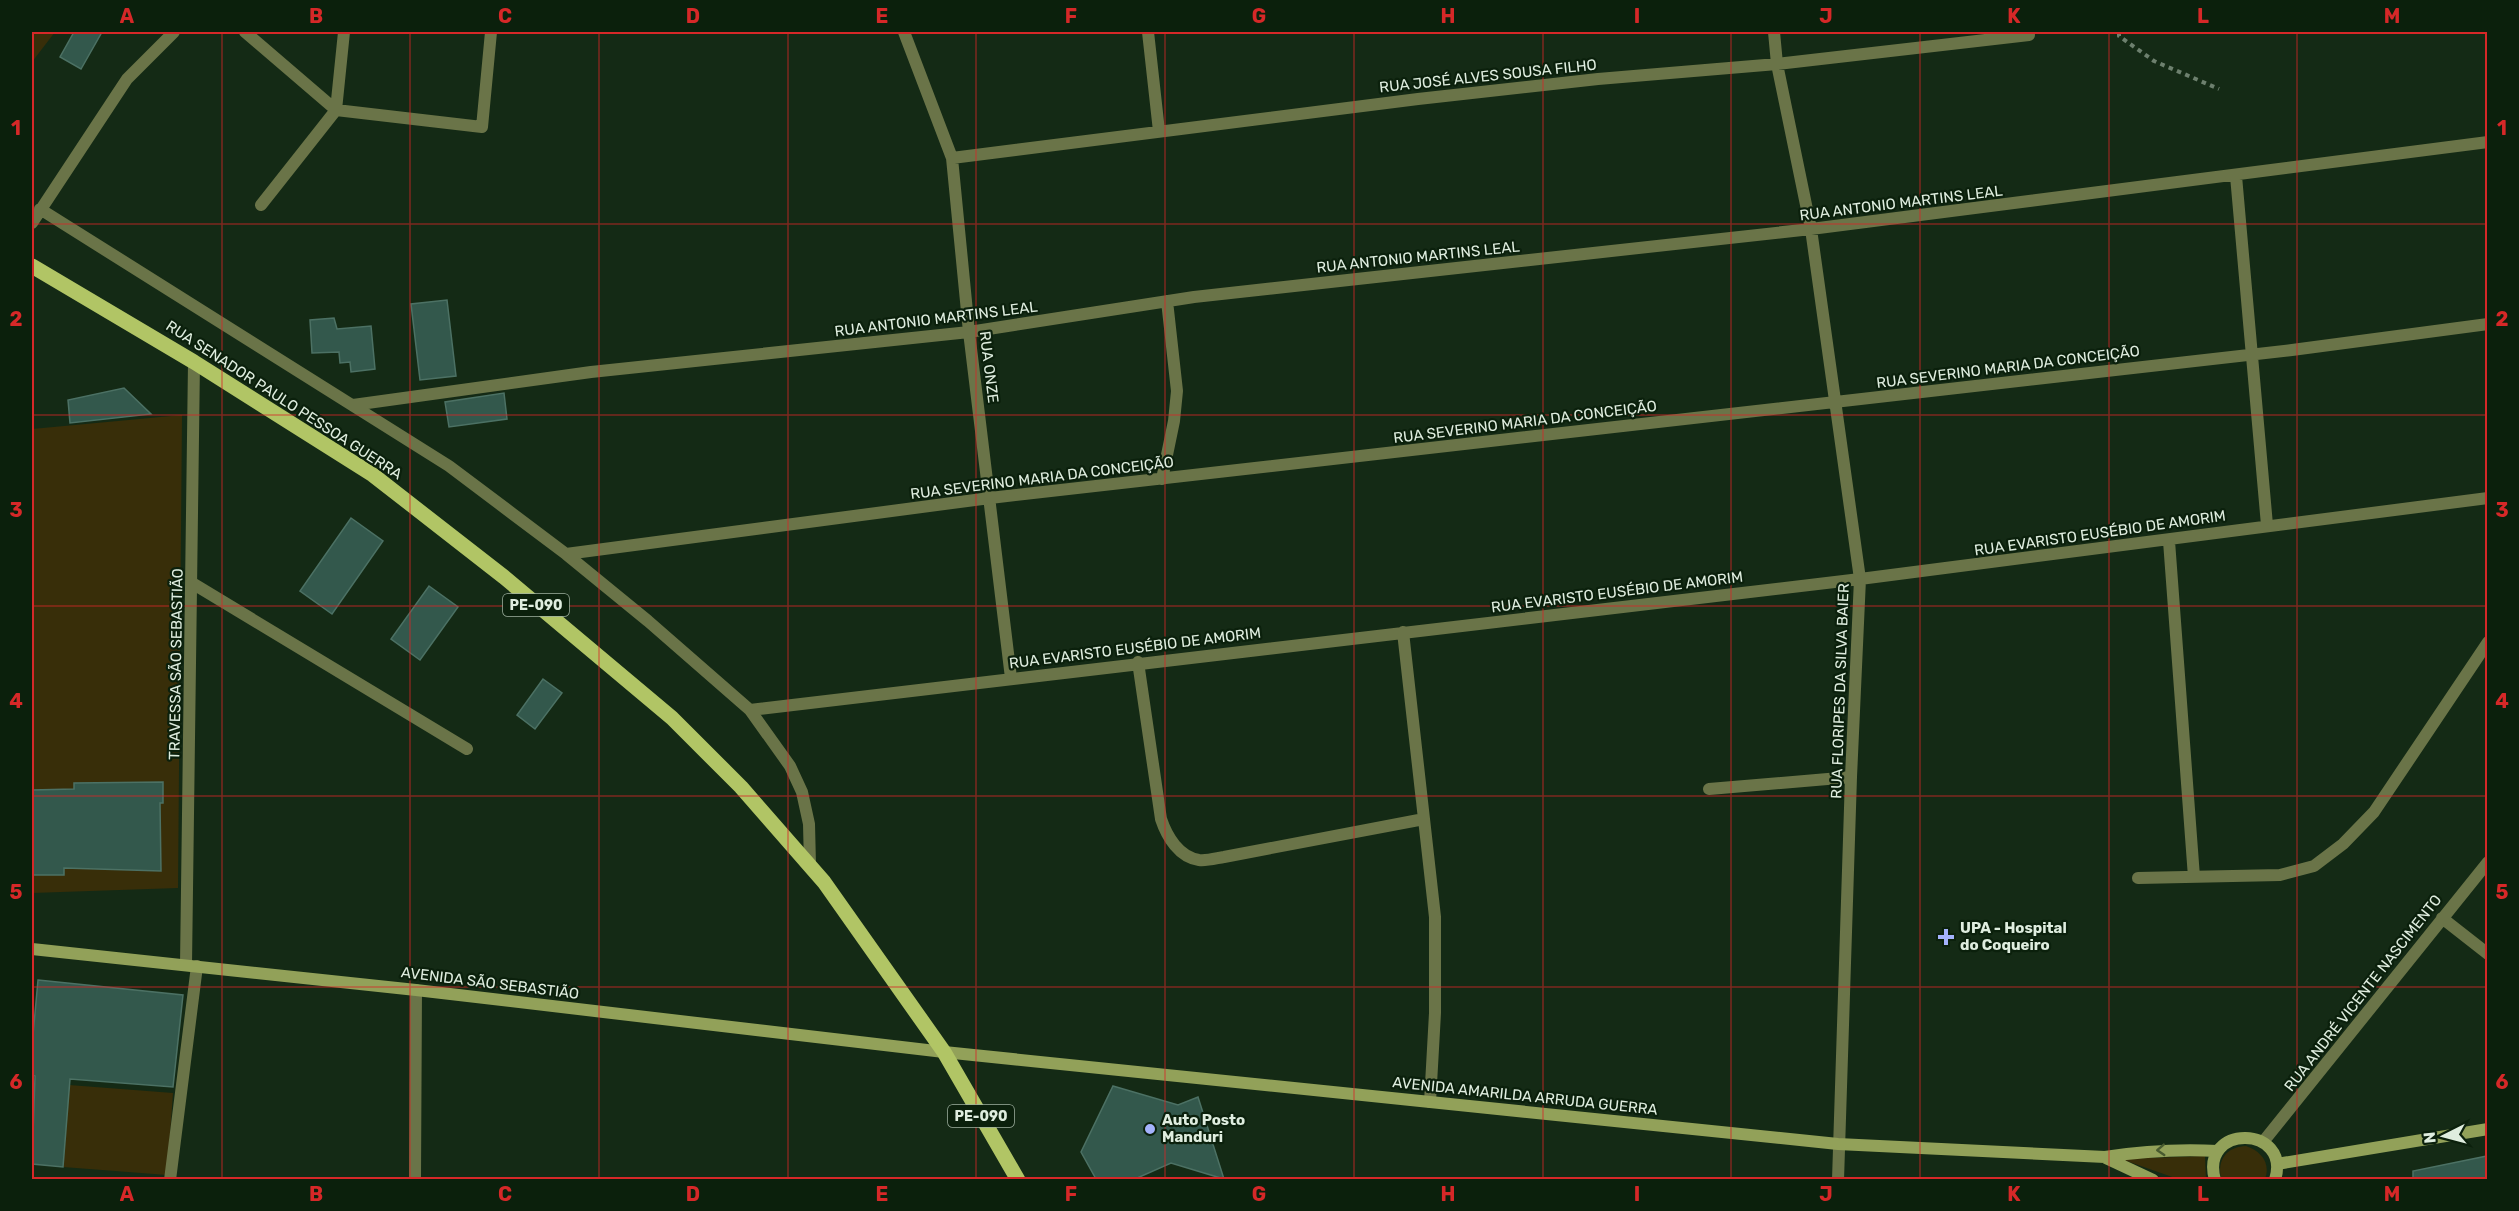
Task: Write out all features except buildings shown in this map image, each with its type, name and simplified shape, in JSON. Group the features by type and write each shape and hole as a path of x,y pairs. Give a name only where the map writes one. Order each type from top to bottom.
{"main road":[{"name":"RUA SENADOR PAULO PESSOA GUERRA","path":"32,266 194,362 373,475 504,578 672,718 741,787 810,865 867,940 944,1052"},
{"name":"AVENIDA SÃO SEBASTIÃO","path":"32,949 416,990 944,1052"},
{"name":"AVENIDA AMARILDA ARRUDA GUERRA","path":"944,1052 1839,1144 2105,1157"},
{"name":"PE-090","path":"944,1052 1018,1179"},
{"path":"2277,1164 2487,1129"},
{"path":"2215,1179 2214,1161 2218,1151 2225,1144 2244,1137 2263,1142 2274,1155 2277,1164 2275,1179"},
{"path":"2105,1157 2144,1151 2182,1149 2218,1151"},
{"path":"2105,1157 2152,1179"}],"street":[{"path":"32,223 39,209 126,80 174,32"},
{"path":"245,32 336,110 482,127 491,32"},
{"path":"261,205 336,110 344,32"},
{"name":"RUA ONZE","path":"904,32 952,158 969,332 1011,678"},
{"path":"1148,32 1159,131"},
{"name":"RUA FLORIPES DA SILVA BAIER","path":"1774,32 1777,64 1811,229 1860,579 1838,1179"},
{"name":"RUA JOSÉ ALVES SOUSA FILHO","path":"952,158 1463,94 1598,79 1777,64 2029,35"},
{"name":"RUA ANTONIO MARTINS LEAL","path":"353,405 591,372 969,332 1167,301 1811,229 2487,142"},
{"path":"2236,176 2267,525"},
{"path":"39,209 190,306 449,466 566,554 750,710 790,766 802,792 809,824 810,865"},
{"path":"1162,479 1174,422 1177,391 1167,301"},
{"name":"RUA SEVERINO MARIA DA CONCEIÇÃO","path":"566,554 990,498 1834,402 2487,324"},
{"name":"TRAVESSA SÃO SEBASTIÃO","path":"170,1179 192,966 194,362"},
{"name":"RUA EVARISTO EUSÉBIO DE AMORIM","path":"750,710 1138,662 1860,579 2169,541 2267,525 2487,498"},
{"path":"2169,541 2194,877"},
{"path":"192,583 467,749"},
{"path":"1403,632 1435,916 1437,962 1430,1102"},
{"path":"2138,878 2280,875 2314,866 2343,844 2374,812 2487,642"},
{"path":"1138,662 1161,819 1167,836 1182,853 1199,860 1224,857 1424,819"},
{"path":"1709,789 1851,777"},
{"name":"RUA ANDRÉ VICENTE NASCIMENTO","path":"2263,1142 2487,862"},
{"path":"2442,918 2487,954"},
{"path":"415,1179 416,990"}],"path":[{"path":"2118,32 2119,36 2154,61 2219,89"}],"shaded area":[{"path":"32,32 55,32 32,62"},
{"path":"182,415 178,888 32,893 32,429"},
{"path":"69,1085 173,1093 167,1175 63,1167"},
{"path":"2246,1146 2260,1154 2266,1163 2265,1179 2221,1179 2220,1166 2228,1152"},
{"path":"2205,1156 2206,1179 2178,1179 2121,1159"}],"place":[{"name":"UPA - Hospital do Coqueiro","path":"1946,937"},
{"name":"Auto Posto Manduri","path":"1150,1129"}]}
